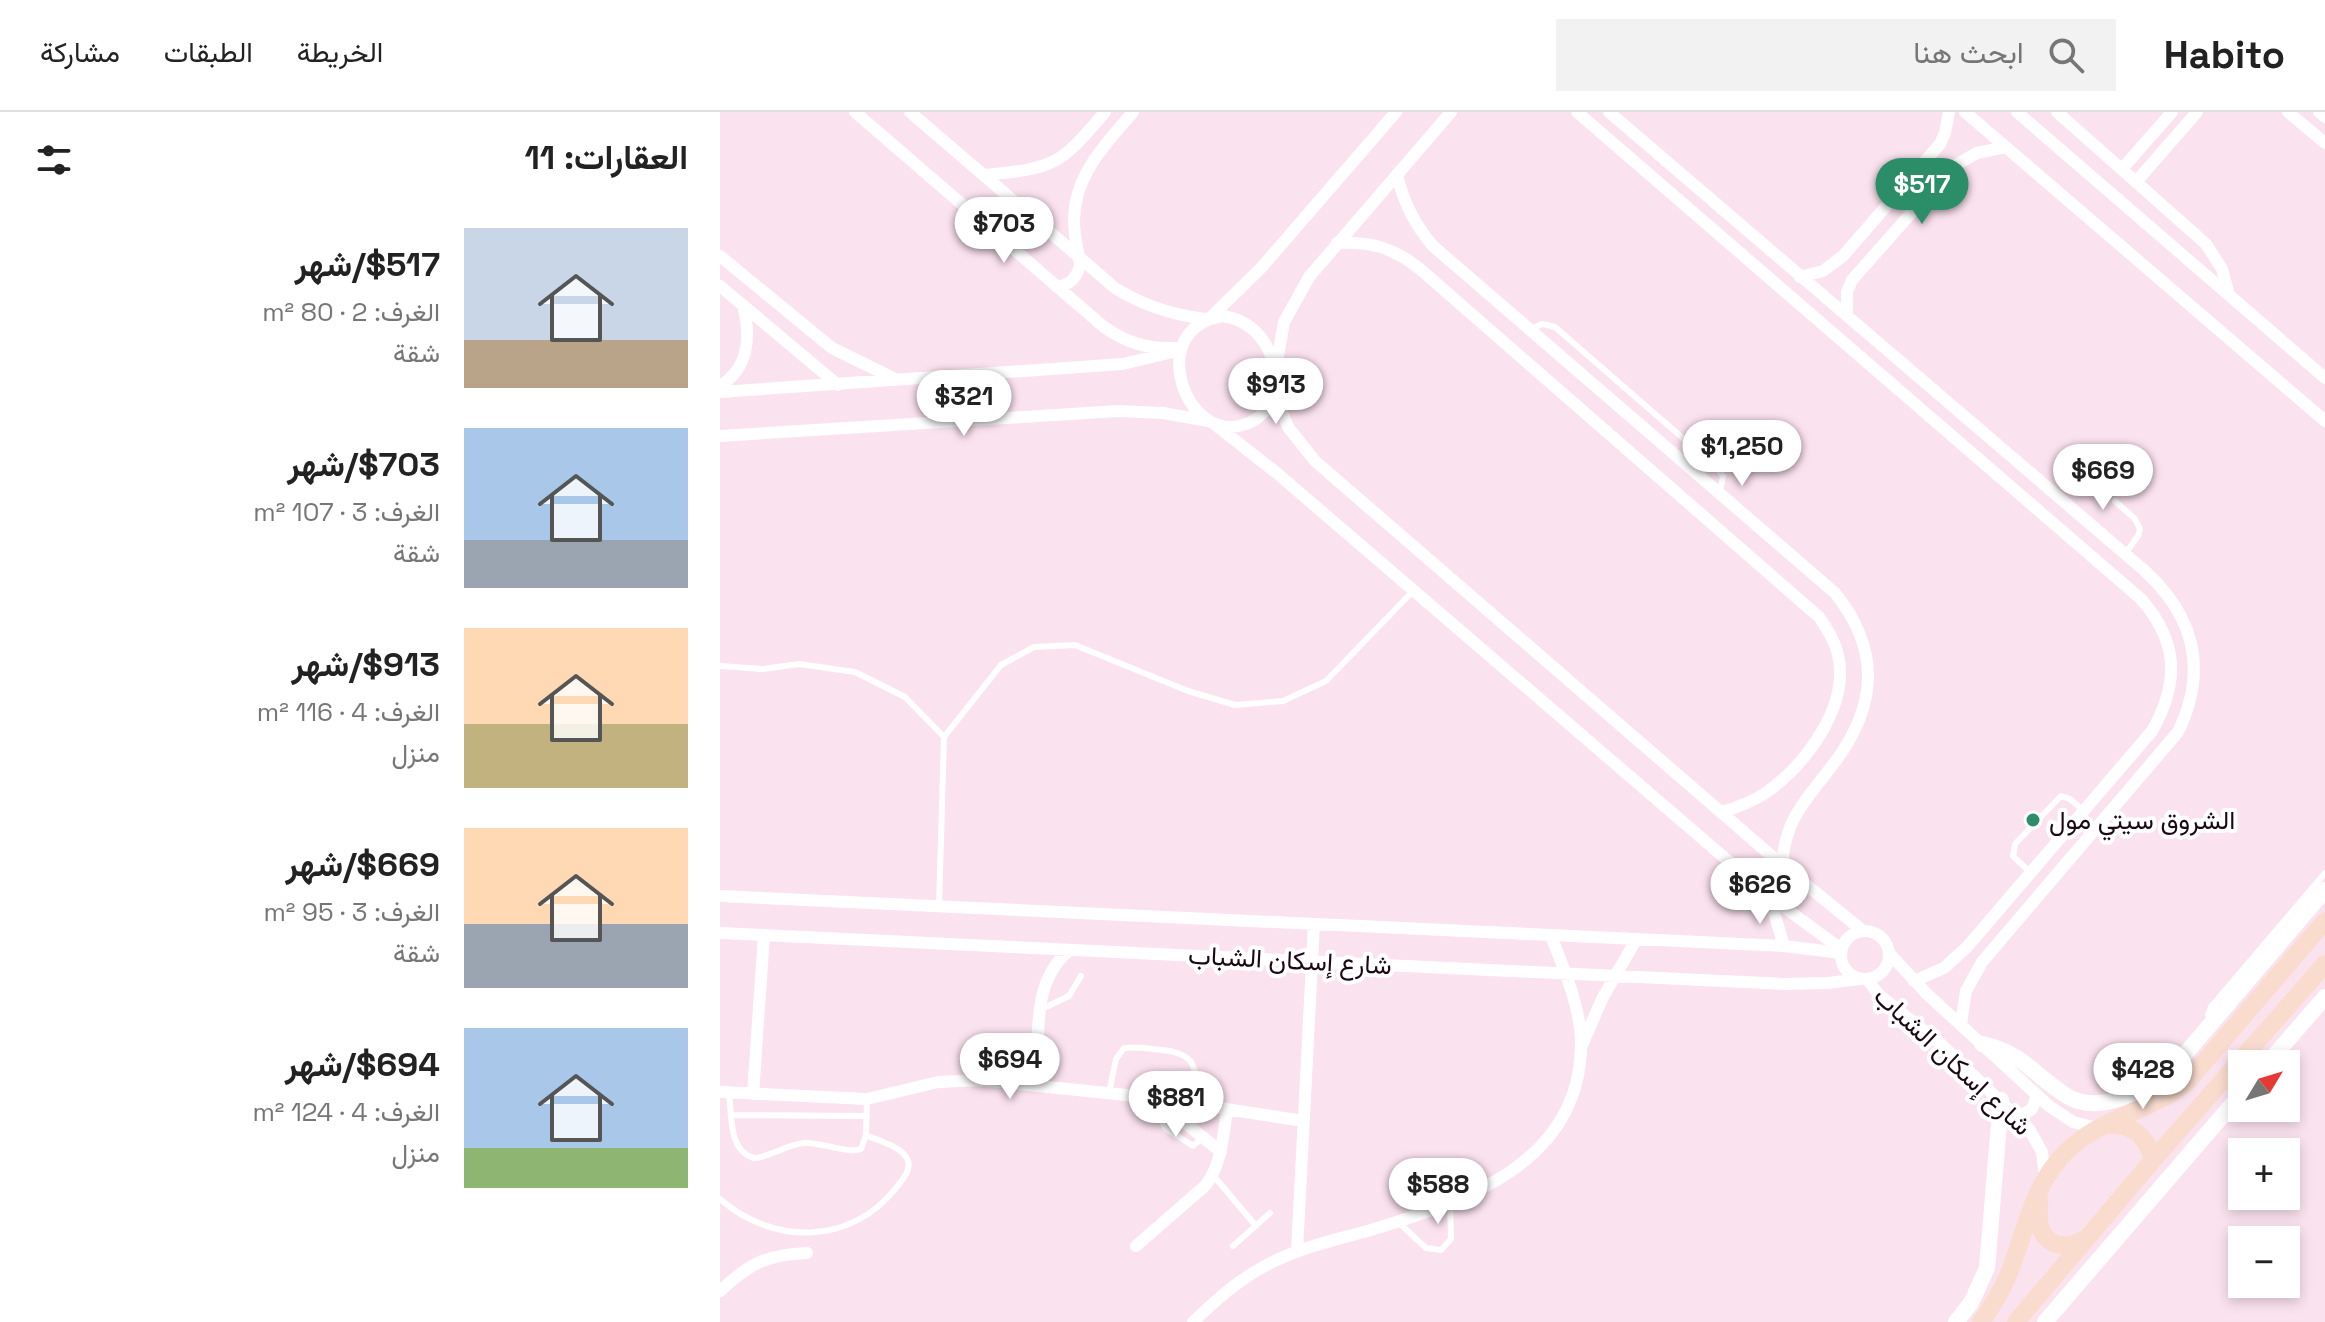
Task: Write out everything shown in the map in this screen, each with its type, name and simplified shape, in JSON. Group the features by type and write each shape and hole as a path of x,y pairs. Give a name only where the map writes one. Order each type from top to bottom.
{"main road":[{"path":"1981,1322 2002,1290 2038,1188 2065,1153 2097,1128 2174,1093 2202,1066 2325,921"},
{"path":"2022,1316 2153,1160 2325,964"},
{"path":"2174,1093 2180,1107 2196,1113"},
{"path":"2097,1128 2109,1124 2130,1127 2146,1140 2153,1160"},
{"path":"2038,1188 2038,1219 2040,1230 2046,1238 2064,1247 2074,1246 2086,1238"},
{"path":"2002,1290 2021,1298 2022,1316"}],"street":[{"path":"855,112 1104,327 1132,343 1149,348 1181,348"},
{"path":"910,112 1079,258 1131,298 1167,313 1208,319 1236,318 1248,324 1266,345 1273,359 1275,375"},
{"path":"984,175 1037,169 1051,164 1063,157 1105,112"},
{"path":"1057,287 1070,283 1078,272 1074,220 1076,201 1089,165 1133,112"},
{"path":"1396,112 1261,268 1208,319 1191,329 1181,348 1179,363 1183,388 1189,400 1211,422 1278,474 1769,896 1841,951 1846,971 1863,979 1881,974 1889,961 1884,939 1871,931 1849,936 1841,951"},
{"path":"720,436 1118,411 1163,413 1239,427 1252,422 1270,403 1284,322 1309,277 1451,112"},
{"path":"1577,112 2133,592 2156,616 2166,638 2172,662 2171,686 2164,710 2152,731 1956,958 1930,975 1914,981"},
{"path":"1609,112 2125,554 2162,587 2185,622 2194,661 2191,698 2178,732 1982,962 1966,991 1961,1024"},
{"path":"1800,277 1834,265 1852,246 1940,144 1949,112"},
{"path":"1965,112 2325,421"},
{"path":"2017,112 2325,378"},
{"path":"2057,112 2206,244 2222,269 2229,295"},
{"path":"2122,169 2172,112"},
{"path":"2136,182 2197,112"},
{"path":"2288,112 2325,143"},
{"path":"2319,112 2325,117"},
{"path":"1084,136 1088,145 1100,150"},
{"path":"1847,316 1847,292 1852,280 1942,177 1964,159 2006,147"},
{"path":"1397,174 1406,205 1433,246 1835,593 1853,615 1869,661 1869,687 1863,711 1837,760 1790,823 1782,865"},
{"path":"1337,243 1373,244 1413,263 1819,617 1835,646 1841,679 1827,720 1799,763 1783,780 1764,794 1722,812"},
{"path":"720,256 842,354 896,380"},
{"path":"720,286 838,385"},
{"path":"720,389 740,366 747,346 749,326 743,306"},
{"path":"776,333 789,326 791,316"},
{"path":"720,389 838,385 1123,364 1181,348"},
{"path":"1273,390 1288,427 1315,461 1782,865 1863,931"},
{"path":"1982,1044 2016,1055 2066,1095 2090,1103 2102,1103 2137,1091 2175,1066 2325,890"},
{"name":"شارع إسكان الشباب","path":"720,896 1841,951"},
{"path":"1769,896 1784,946"},
{"path":"1297,1251 1314,924"},
{"name":"شارع إسكان الشباب","path":"720,933 1783,984 1863,979 1941,1044 2029,1129 2042,1152 2045,1177 2038,1188"},
{"path":"753,1094 764,935"},
{"path":"1193,1322 1237,1284 1265,1266 1297,1251 1398,1222 1450,1202 1511,1173 1534,1155 1554,1132 1569,1105 1579,1075 1582,1045 1565,974 1551,936"},
{"path":"1582,1045 1636,940"},
{"path":"1038,1086 1040,1010 1048,974 1058,959 1070,950"},
{"name":"شارع إسكان الشباب","path":"1889,953 1914,981 2061,1116 2097,1128"},
{"path":"2279,1050 2325,997"},
{"path":"724,1093 867,1099 959,1080 1155,1098 1303,1121"},
{"path":"2018,1117 2032,1109 2037,1095"},
{"path":"1155,1098 1221,1152"},
{"path":"1956,1322 1971,1303 1987,1268 2001,1100"},
{"path":"2045,1322 2228,1109"},
{"path":"1136,1246 1206,1185 1213,1175 1221,1152 1227,1110"},
{"path":"720,1291 743,1269 764,1259 807,1253"}],"lane":[{"path":"2115,501 2138,522 2140,529 2125,554"},
{"path":"939,907 944,737 1001,665 1034,647 1075,645 1188,691 1235,705 1283,701 1326,681 1413,591"},
{"path":"720,666 763,669 799,664 855,672 905,697 944,737"},
{"path":"2031,873 2013,856 2015,844 2061,796 2068,797 2084,811"},
{"path":"2212,1022 2208,1015 2211,1007 2325,873"},
{"path":"1040,1010 1069,996 1081,976"},
{"path":"1109,1093 1116,1059 1124,1048 1177,1052 1188,1057 1194,1068 1196,1104"},
{"path":"724,1093 732,1115 736,1144 742,1154 754,1158 806,1143 857,1151 864,1146 867,1099"},
{"path":"732,1115 867,1116"},
{"path":"720,1199 735,1212 766,1227 794,1233 820,1232 846,1225 870,1212 893,1192 908,1169 907,1159 901,1151 866,1135"},
{"path":"1213,1175 1256,1226"},
{"path":"1398,1222 1426,1248 1441,1250 1451,1239 1450,1202"},
{"path":"1233,1246 1270,1213"}],"place":[{"name":"الشروق سيتي مول","path":"2033,820"}]}
